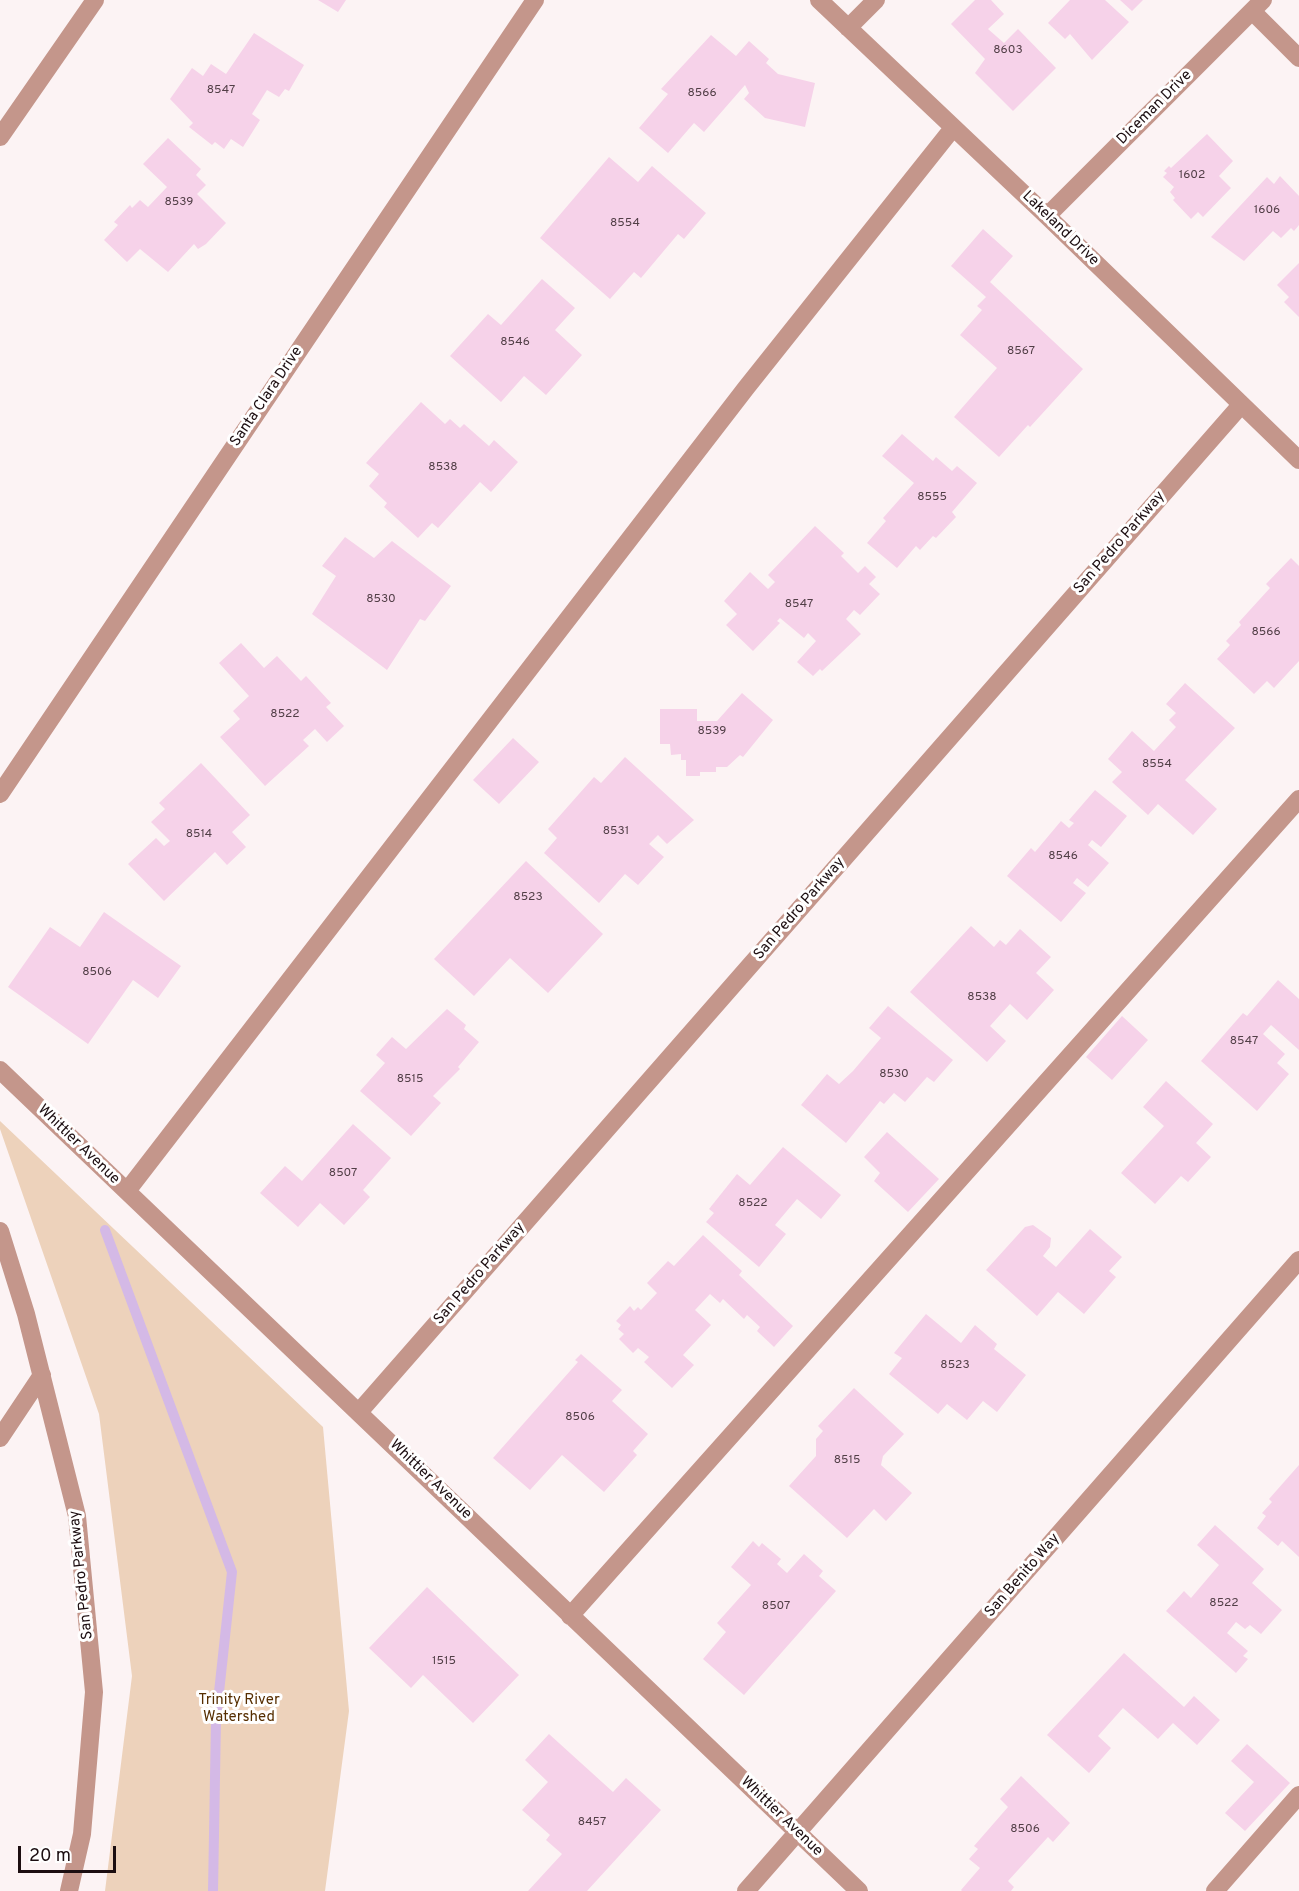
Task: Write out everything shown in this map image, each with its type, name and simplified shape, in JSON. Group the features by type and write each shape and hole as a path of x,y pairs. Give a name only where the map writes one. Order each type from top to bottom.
{"street":[{"path":"0,137 95,0"},
{"name":"Santa Clara Drive","path":"0,794 535,0"},
{"name":"Lakeland Drive","path":"819,0 1047,216 1299,460"},
{"path":"848,28 876,0"},
{"path":"1257,5 1299,58"},
{"name":"Diceman Drive","path":"1047,216 1257,5"},
{"path":"127,1191 738,398 953,128"},
{"name":"San Pedro Parkway","path":"359,1412 1241,405"},
{"path":"570,1616 1299,799"},
{"name":"Whittier Avenue","path":"0,1070 859,1891"},
{"name":"San Pedro Parkway","path":"0,1231 27,1314 77,1516 94,1692 82,1834 69,1891"},
{"name":"San Benito Way","path":"746,1891 1299,1260"},
{"path":"0,1438 42,1375"},
{"path":"1215,1891 1299,1795"}],"green space":[{"name":"Trinity River Watershed","path":"0,1121 323,1427 349,1711 325,1891 105,1891 132,1676 99,1414 0,1129"}],"building":[{"path":"318,0 346,0 338,12"},
{"path":"975,0 991,0 1004,14 988,29 1004,43 1018,29 1056,68 1013,111 975,73 985,59 951,24"},
{"path":"1070,0 1105,0 1129,22 1092,60 1070,34 1065,39 1048,23"},
{"path":"1120,0 1143,0 1132,11"},
{"path":"254,33 304,65 289,91 285,89 279,97 267,90 252,114 260,120 243,147 231,139 224,149 215,142 212,145 189,127 193,123 170,99 192,68 203,76 211,64 226,74"},
{"path":"711,35 736,56 749,41 769,59 766,63 778,74 815,83 805,127 765,118 744,99 749,93 745,85 704,132 694,123 668,153 639,128 668,94 661,89"},
{"path":"1207,134 1233,161 1219,176 1231,188 1203,217 1198,212 1191,219 1173,200 1175,198 1170,192 1174,187 1163,177 1167,173 1164,171 1169,166 1171,168"},
{"path":"168,138 201,169 196,175 206,185 197,194 226,223 206,244 198,249 194,244 168,272 140,249 127,262 104,240 118,225 114,222 130,205 132,208 140,200 148,207 167,187 143,164"},
{"path":"609,157 638,182 652,166 706,213 684,239 678,234 641,278 634,272 610,299 540,238"},
{"path":"1280,176 1299,196 1299,225 1294,231 1291,228 1281,238 1273,231 1244,261 1211,237 1267,177 1274,184"},
{"path":"983,229 1013,256 990,282 1083,369 999,457 954,417 997,368 960,335 982,310 977,306 986,297 951,266"},
{"path":"1299,263 1299,317 1284,302 1289,297 1277,285"},
{"path":"542,279 575,308 555,330 582,355 546,395 524,376 501,402 450,356 488,314 501,325"},
{"path":"421,402 445,424 450,419 460,428 464,424 489,446 494,440 518,462 491,492 480,482 438,528 432,523 418,538 384,507 387,503 369,486 379,474 366,463"},
{"path":"902,434 933,461 936,457 952,471 957,466 977,483 952,512 956,517 936,538 933,536 920,550 916,546 897,568 867,543 886,521 883,518 914,483 882,456"},
{"path":"815,526 844,553 841,556 858,573 865,566 876,577 869,584 880,594 860,615 854,610 846,619 861,634 822,671 820,669 813,676 797,662 816,641 808,633 804,638 780,618 777,621 780,623 753,651 726,625 737,614 724,601 750,572 768,589 775,582 768,575"},
{"path":"345,537 374,558 392,541 451,586 425,621 420,619 387,670 312,614 336,576 322,566"},
{"path":"1291,558 1299,566 1299,661 1274,688 1267,681 1254,694 1217,659 1230,645 1226,641 1241,625 1239,622 1270,588 1266,584"},
{"path":"241,643 264,668 277,656 301,681 306,676 331,703 326,707 344,726 327,742 315,729 303,740 309,746 265,786 220,737 240,719 233,711 249,696 219,663"},
{"path":"1185,683 1235,728 1185,780 1217,809 1193,835 1158,804 1148,815 1112,782 1122,772 1108,759 1132,731 1154,751 1176,727 1169,720 1176,713 1166,704"},
{"path":"742,693 773,720 743,757 740,755 727,767 716,767 716,772 700,772 700,776 686,776 686,760 681,760 681,754 671,755 670,744 660,744 660,709 697,709 697,721 717,721"},
{"path":"513,738 539,762 499,804 473,780"},
{"path":"625,757 694,820 667,844 658,835 649,844 664,857 638,885 625,874 599,903 544,853 557,838 548,829 594,777 601,783"},
{"path":"201,763 250,815 232,832 246,847 227,865 215,852 164,901 128,864 156,838 164,846 170,841 151,822 165,809 159,803"},
{"path":"1095,790 1127,816 1101,847 1092,840 1088,845 1109,863 1088,887 1077,878 1073,883 1086,893 1061,922 1007,876 1031,848 1035,852 1061,821 1069,828 1074,823 1069,820"},
{"path":"526,861 603,934 548,993 510,958 474,996 434,959"},
{"path":"104,912 181,966 158,998 133,980 88,1044 8,987 50,927 80,947"},
{"path":"971,926 994,947 1000,940 1006,945 1020,929 1051,957 1036,973 1054,990 1027,1020 1010,1004 990,1026 1006,1041 987,1062 910,992"},
{"path":"1278,980 1299,999 1299,1050 1271,1025 1263,1034 1285,1054 1277,1063 1289,1074 1257,1111 1201,1061 1243,1013 1247,1016"},
{"path":"888,1006 953,1060 934,1082 927,1077 905,1102 894,1093 884,1104 880,1101 846,1143 801,1105 827,1074 839,1084 853,1071 881,1038 869,1028"},
{"path":"447,1009 466,1025 464,1029 479,1042 458,1067 460,1069 433,1096 441,1103 411,1136 360,1091 385,1063 376,1055 392,1037 406,1049"},
{"path":"1122,1016 1148,1040 1112,1080 1086,1057"},
{"path":"1166,1081 1213,1124 1196,1143 1211,1157 1188,1182 1181,1176 1155,1204 1121,1173 1164,1126 1143,1107"},
{"path":"353,1124 391,1158 363,1190 370,1197 344,1225 320,1203 298,1227 260,1193 285,1166 302,1181"},
{"path":"887,1132 939,1179 908,1212 874,1181 880,1173 864,1157"},
{"path":"783,1147 841,1195 821,1219 797,1199 775,1225 786,1234 759,1267 706,1222 714,1213 709,1209 737,1174 750,1185"},
{"path":"1033,1225 1051,1238 1050,1247 1043,1256 1056,1267 1090,1229 1122,1257 1109,1271 1116,1277 1084,1314 1058,1292 1037,1316 986,1270 1025,1227"},
{"path":"703,1235 742,1271 739,1275 793,1326 774,1347 757,1331 760,1327 747,1315 744,1319 723,1299 720,1303 710,1294 695,1310 711,1325 683,1355 694,1365 672,1388 644,1362 649,1357 638,1348 633,1353 619,1339 624,1334 618,1329 621,1325 616,1321 630,1306 634,1311 638,1307 641,1310 657,1293 647,1283 668,1261 674,1266"},
{"path":"926,1314 961,1343 975,1325 997,1344 994,1349 1026,1375 997,1412 983,1401 967,1420 947,1404 938,1414 889,1374 902,1358 894,1353"},
{"path":"581,1354 622,1390 612,1401 648,1434 633,1451 637,1455 604,1492 562,1455 530,1490 493,1458 578,1362 575,1360"},
{"path":"854,1388 904,1434 883,1456 881,1465 912,1493 886,1521 874,1509 847,1538 789,1486 816,1456 816,1439 823,1431 818,1426"},
{"path":"1299,1465 1299,1557 1282,1541 1278,1546 1257,1528 1266,1516 1262,1513 1272,1502 1269,1499"},
{"path":"1215,1525 1264,1569 1252,1583 1282,1610 1261,1634 1250,1625 1245,1629 1236,1622 1227,1633 1248,1651 1243,1656 1248,1659 1236,1673 1166,1611 1184,1591 1191,1598 1219,1565 1197,1545"},
{"path":"753,1541 759,1547 762,1543 781,1559 777,1564 787,1573 804,1554 823,1571 819,1576 836,1591 744,1695 703,1659 726,1632 717,1623 751,1585 731,1567"},
{"path":"427,1587 519,1675 473,1723 423,1675 411,1688 369,1648"},
{"path":"1124,1653 1184,1707 1194,1696 1220,1720 1197,1745 1173,1723 1158,1739 1123,1708 1098,1736 1111,1748 1089,1773 1047,1735"},
{"path":"549,1734 613,1792 626,1778 661,1810 587,1891 528,1891 562,1854 546,1840 550,1835 522,1810 548,1782 525,1760"},
{"path":"1247,1744 1290,1783 1245,1831 1225,1813 1254,1782 1231,1761"},
{"path":"1021,1776 1070,1823 1053,1842 1048,1837 1008,1881 1014,1887 1011,1891 962,1891 980,1868 969,1859 978,1849 974,1846 1008,1807 1000,1799"}],"waterway":[{"name":"Trinity River Watershed","path":"105,1230 232,1572 216,1720 213,1891"}]}
